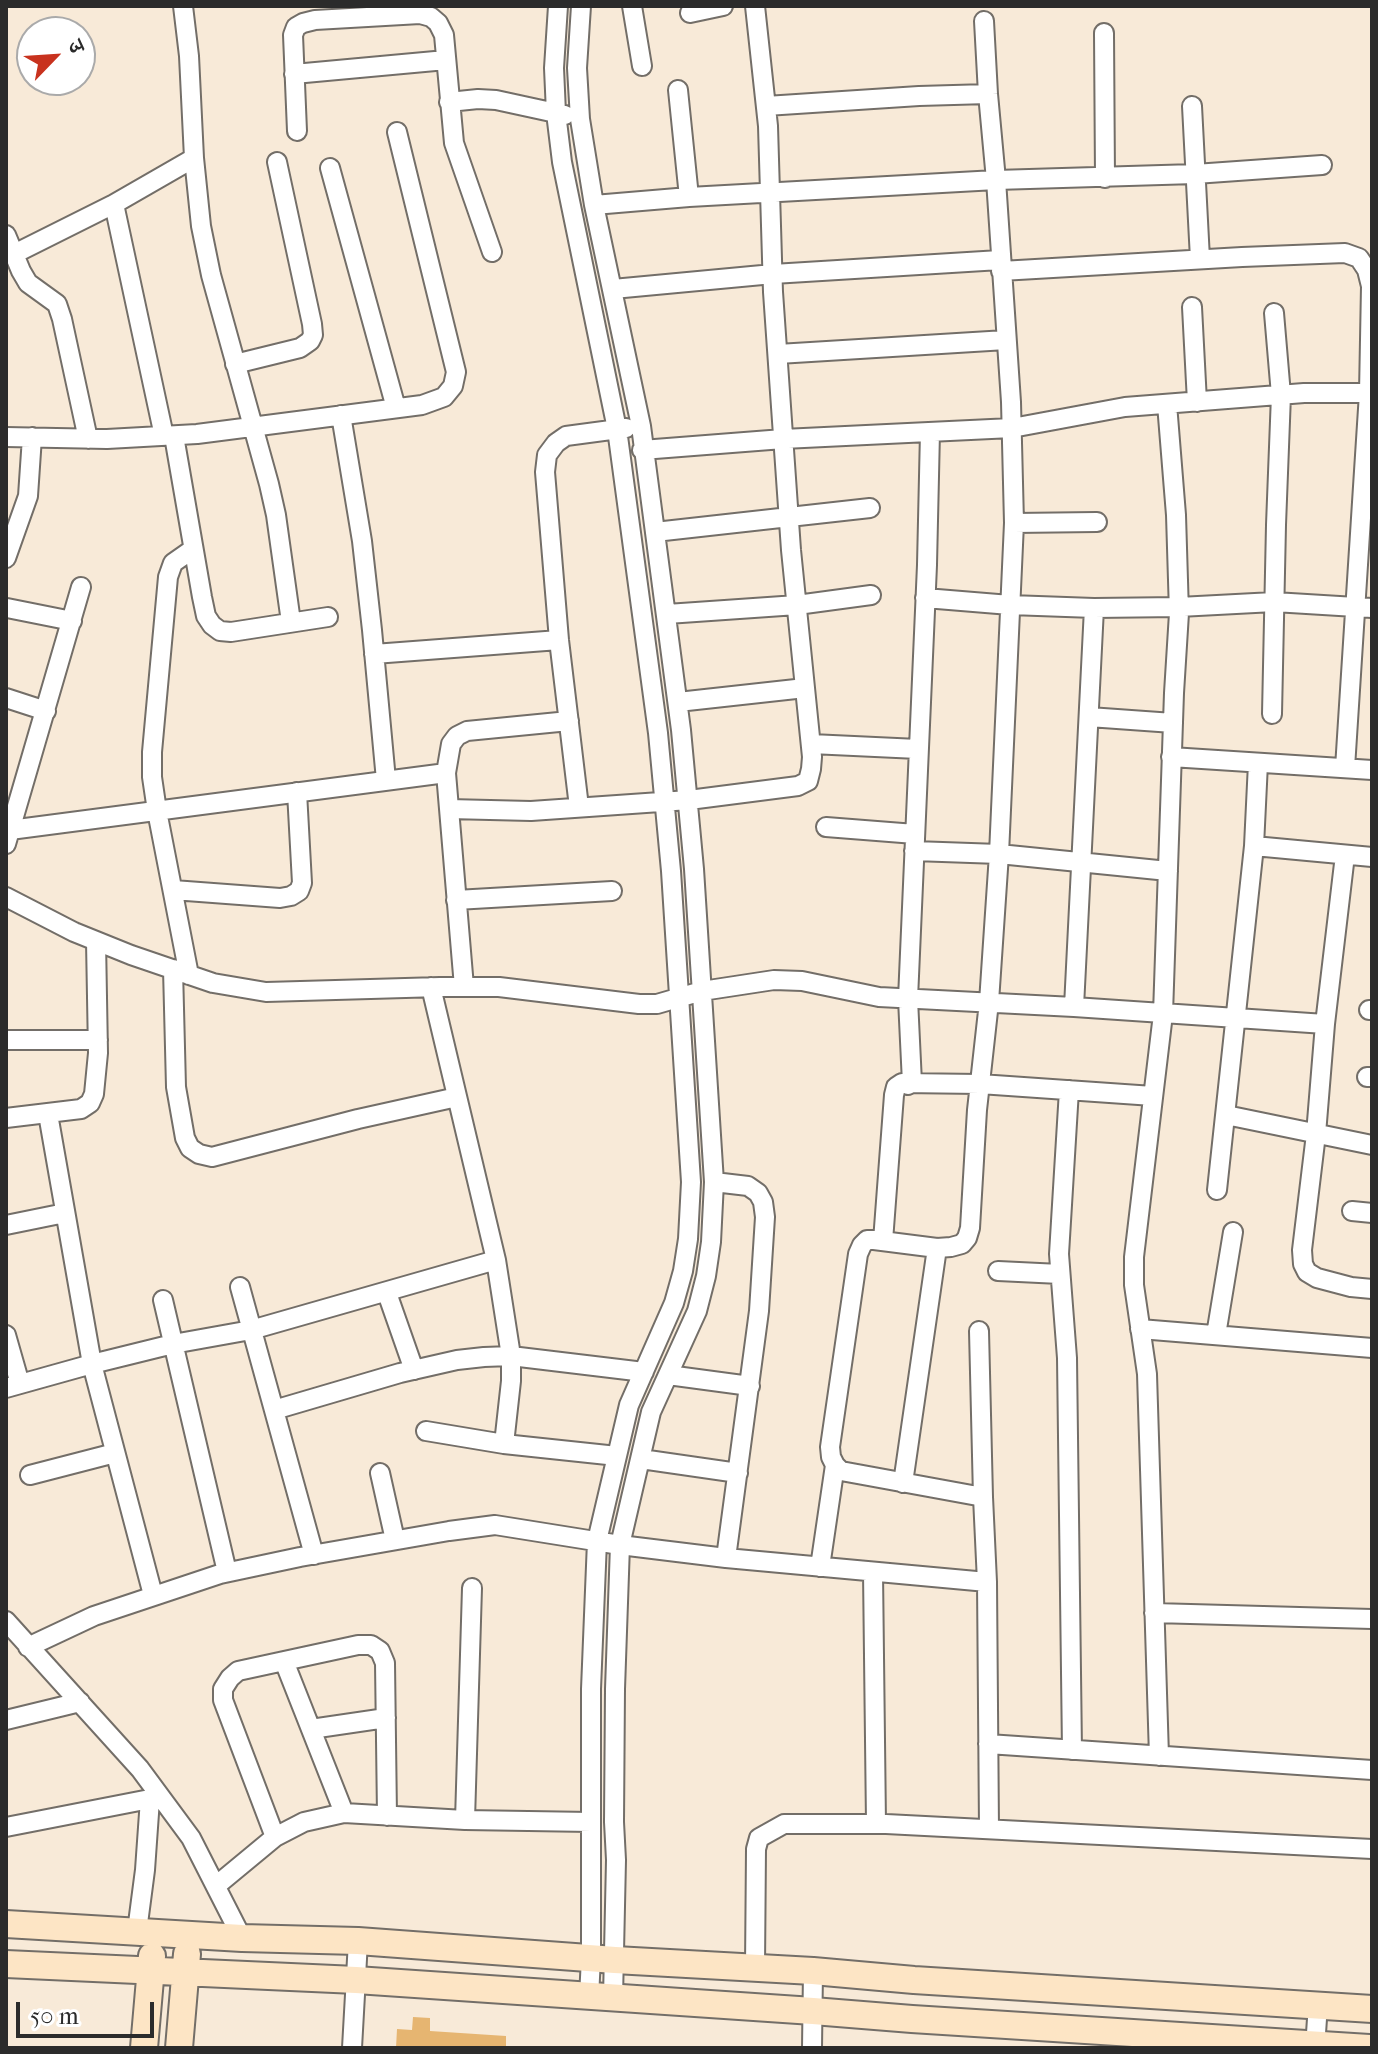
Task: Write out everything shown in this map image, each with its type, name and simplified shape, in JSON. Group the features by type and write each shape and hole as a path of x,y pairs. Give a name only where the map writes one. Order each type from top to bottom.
{"main road":[{"path":"6,1924 242,1938 358,1941 1372,2009"},
{"path":"144,2048 150,1971 146,1932"},
{"path":"179,2048 189,1935"},
{"path":"6,1964 356,1980 1369,2048"}],"street":[{"path":"183,6 194,158 204,238 276,515 291,622"},
{"path":"558,6 554,68 556,113 571,209 617,429 644,618 665,802 691,1182 683,1271 674,1303 629,1405 597,1541 591,1689 591,1822 603,1959"},
{"path":"581,6 577,68 580,119 594,205 641,426 678,702 689,800 714,1182 711,1242 697,1311 651,1412 620,1545 615,1689 616,1860 601,1998"},
{"path":"632,6 642,66"},
{"path":"690,13 723,6"},
{"path":"449,809 531,811 665,802 798,786 808,781 811,744 783,439 766,106 755,6"},
{"path":"297,131 293,35 296,27 315,20 420,14 431,17 444,35 454,143 492,252"},
{"path":"983,1497 841,1471 831,1457 830,1447 858,1254 862,1245 867,1240 937,1248 962,1244 970,1228 999,854 1014,523 1012,428 984,21"},
{"path":"1104,33 1105,178"},
{"path":"294,74 446,60"},
{"path":"678,90 689,197"},
{"path":"766,106 903,96 988,94"},
{"path":"449,102 496,100 580,119"},
{"path":"1192,106 1200,259"},
{"path":"6,437 88,439 169,436 422,405 444,397 453,386 456,372 397,132"},
{"path":"14,254 114,204 194,158"},
{"path":"235,364 300,348 313,335 277,162"},
{"path":"594,205 996,180 1195,174 1322,165"},
{"path":"330,168 396,408"},
{"path":"114,204 169,436 206,616 220,631 231,632 328,617"},
{"path":"6,235 28,283 57,304 88,439"},
{"path":"613,289 773,274 1345,253 1359,258 1367,270 1371,286 1370,393 1364,607 1345,768"},
{"path":"1192,307 1197,402"},
{"path":"1272,714 1281,395 1274,313"},
{"path":"778,354 1006,340"},
{"path":"642,450 783,439 1012,428 1125,407 1281,395 1370,393"},
{"path":"1159,1756 1147,1374 1134,1285 1134,1257 1163,1014 1179,607 1176,515 1167,404"},
{"path":"341,415 362,541 386,780"},
{"path":"579,807 559,640 545,472 547,455 566,436 641,426"},
{"path":"910,1084 908,999 930,432"},
{"path":"6,558 28,496 32,437"},
{"path":"655,532 870,508"},
{"path":"1014,523 1097,522"},
{"path":"193,549 173,563 168,577 152,752 152,777 173,890 181,972 176,1087 185,1138 190,1148 212,1157 457,1097"},
{"path":"81,587 46,711 14,786 8,837 157,811 446,773"},
{"path":"667,614 797,605 871,595"},
{"path":"925,598 1094,608 1274,602 1364,607"},
{"path":"7,608 72,621"},
{"path":"1074,1007 1094,608"},
{"path":"374,654 559,640"},
{"path":"678,702 805,688"},
{"path":"6,698 46,711"},
{"path":"1089,717 1173,723"},
{"path":"464,987 446,773 451,744 457,736 467,731 569,721"},
{"path":"811,744 918,749"},
{"path":"1171,757 1372,770"},
{"path":"1217,1190 1254,846 1258,763"},
{"path":"173,890 280,898 299,891 302,883 297,792"},
{"path":"826,827 999,854 1168,871"},
{"path":"1254,846 1372,857"},
{"path":"1345,855 1302,1250 1307,1272 1317,1278 1372,1289"},
{"path":"456,900 612,891"},
{"path":"6,897 96,941 213,983 266,992 499,987 657,1004 702,991 774,980 802,981 879,997 1325,1024"},
{"path":"6,1118 81,1109 90,1103 94,1094 98,1040 96,941"},
{"path":"431,987 496,1260 511,1356 504,1444"},
{"path":"6,1040 98,1040"},
{"path":"883,1241 894,1095 896,1087 902,1083 980,1084 1153,1096"},
{"path":"1069,1090 1060,1274 1067,1358 1072,1750"},
{"path":"48,1114 92,1364 153,1595"},
{"path":"1226,1115 1372,1145"},
{"path":"714,1182 748,1186 758,1193 763,1202 765,1217 759,1311 726,1558"},
{"path":"1352,1211 1372,1213"},
{"path":"6,1225 65,1213"},
{"path":"1216,1335 1233,1232"},
{"path":"903,1483 937,1248"},
{"path":"6,1335 13,1386 173,1344 251,1330 496,1260"},
{"path":"998,1271 1060,1274"},
{"path":"240,1287 314,1555"},
{"path":"387,1293 414,1370"},
{"path":"163,1300 227,1572"},
{"path":"1140,1329 1372,1348"},
{"path":"979,1331 987,1582 989,1829"},
{"path":"274,1410 457,1360 511,1356 644,1372"},
{"path":"668,1375 750,1386"},
{"path":"426,1431 504,1444 617,1456"},
{"path":"30,1475 115,1453"},
{"path":"641,1459 738,1473"},
{"path":"820,1567 835,1465"},
{"path":"380,1473 395,1540"},
{"path":"28,1647 94,1616 227,1572 395,1540 495,1525 726,1558 987,1582"},
{"path":"873,1572 876,1824"},
{"path":"465,1820 472,1588"},
{"path":"1154,1613 1372,1619"},
{"path":"6,1621 140,1769 155,1798 191,1838 242,1938"},
{"path":"275,1837 223,1700 223,1689 238,1671 358,1645 371,1645 380,1651 385,1663 387,1816"},
{"path":"284,1661 344,1813"},
{"path":"6,1720 80,1702"},
{"path":"311,1729 386,1718"},
{"path":"988,1744 1372,1770"},
{"path":"6,1827 155,1798"},
{"path":"146,1932 145,1870 155,1798"},
{"path":"217,1885 275,1837 304,1822 344,1813 465,1820 591,1822"},
{"path":"755,1967 756,1849 759,1838 784,1824 876,1824 1372,1849"},
{"path":"352,2048 358,1941"},
{"path":"812,2048 813,1971"},
{"path":"1316,2046 1318,2004"}],"building":[{"path":"413,2017 430,2018 430,2031 506,2036 506,2048 396,2048 397,2029 412,2030"}]}
